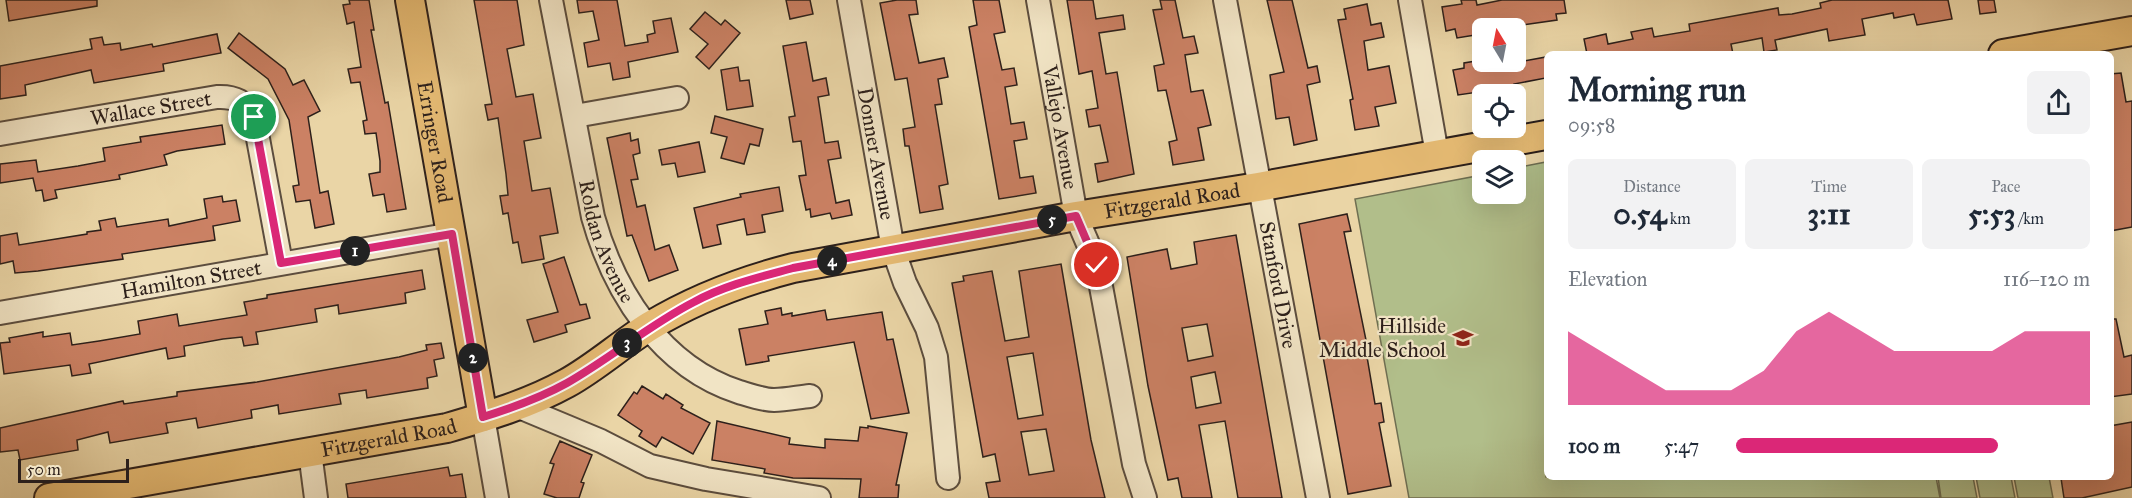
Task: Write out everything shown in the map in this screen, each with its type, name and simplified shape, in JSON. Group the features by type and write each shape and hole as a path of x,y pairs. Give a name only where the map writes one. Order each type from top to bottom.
{"main road":[{"name":"Erringer Road","path":"410,0 483,417"},
{"path":"2020,51 2132,31"},
{"name":"Fitzgerald Road","path":"49,498 447,428 483,417 517,406 567,383 648,327 697,300 750,279 893,249 1544,135"}],"street":[{"name":"Roldan Avenue","path":"551,0 593,217 602,248 617,281 648,327 679,361 722,386 774,400 810,396"},
{"name":"Donner Avenue","path":"849,0 893,249 904,283 927,328 936,357 948,478"},
{"name":"Vallejo Avenue","path":"1038,0 1076,216 1097,265 1134,464 1145,498"},
{"name":"Stanford Drive","path":"1225,0 1258,187 1318,498"},
{"path":"1410,0 1437,154"},
{"name":"Wallace Street","path":"0,134 217,97 228,96 239,100 254,117 281,263"},
{"path":"575,116 677,98"},
{"name":"Hamilton Street","path":"0,313 452,234"},
{"path":"517,406 601,441 650,466 819,498"},
{"name":"Erringer Road","path":"483,417 496,498"},
{"path":"310,452 316,498"}],"green space":[{"name":"Hillside Middle School","path":"1544,162 1544,480 1937,480 1940,498 1409,498 1355,199 1472,177 1472,204 1526,204 1526,166"},
{"path":"1938,480 1974,480 1977,498 1941,498"},
{"path":"1977,480 2012,480 2015,498 1980,498"},
{"path":"2015,480 2050,480 2053,498 2018,498"}],"building":[{"path":"6,0 97,0 97,6 9,21"},
{"path":"349,0 369,0 374,30 371,30 385,103 388,102 406,209 387,212 384,194 373,196 369,174 380,172 380,161 376,133 365,134 363,121 367,120 360,82 351,83 348,69 361,67 354,22 347,24 343,5 350,4"},
{"path":"474,0 517,0 524,45 507,49 516,97 533,94 541,138 524,141 532,191 550,188 558,233 540,236 544,259 522,263 518,242 513,243 508,213 503,214 500,196 508,195 506,174 498,118 488,120 485,105 492,104"},
{"path":"577,0 617,0 625,46 648,42 647,35 655,33 653,21 671,18 678,52 628,62 630,77 613,80 610,63 588,67 584,43 599,40 593,11 579,13"},
{"path":"786,0 810,0 813,14 790,19"},
{"path":"916,0 918,14 909,15 919,63 944,58 948,77 938,79 942,104 935,105 948,184 939,186 943,209 920,213 909,146 905,146 903,129 915,127 907,78 895,80 880,3"},
{"path":"973,0 999,0 1005,32 994,34 1002,70 1014,68 1017,85 1005,87 1011,124 1024,122 1027,139 1014,141 1020,178 1033,176 1036,193 999,199 969,27 977,25"},
{"path":"1067,0 1093,0 1096,19 1123,15 1125,29 1099,33 1106,74 1117,72 1134,174 1098,182 1095,164 1108,162 1100,125 1089,127 1086,110 1098,108 1092,71 1079,74"},
{"path":"1160,0 1175,0 1183,38 1194,36 1198,53 1185,55 1191,92 1203,90 1211,125 1198,128 1204,160 1173,165 1169,142 1177,140 1166,90 1158,91 1154,66 1164,64 1153,10 1162,9"},
{"path":"1267,0 1292,0 1308,68 1317,66 1320,82 1307,85 1317,140 1294,145 1289,117 1276,119 1270,75 1284,72"},
{"path":"1461,0 1476,0 1477,5 1502,0 1564,0 1566,13 1556,14 1557,20 1526,24 1526,18 1472,18 1472,36 1457,38 1455,29 1446,31 1442,7 1462,4"},
{"path":"1832,0 1948,0 1952,19 1917,25 1914,14 1894,18 1893,13 1862,19 1865,35 1829,41 1827,29 1775,40 1777,50 1770,51 1764,51 1762,38 1731,44 1732,51 1586,51 1584,39 1606,34 1608,44 1633,39 1631,32 1652,28 1654,37 1690,31 1689,24 1778,8 1779,15 1792,14 1821,8 1820,3"},
{"path":"1978,0 1994,0 1996,12 1980,14"},
{"path":"1367,4 1371,25 1381,23 1384,37 1364,41 1368,70 1389,66 1396,103 1375,107 1379,126 1355,130 1350,100 1353,99 1338,20 1346,19 1344,9"},
{"path":"705,12 721,25 725,20 740,33 709,69 696,57 708,44 690,29"},
{"path":"239,33 285,69 293,85 304,80 320,111 308,117 320,193 328,191 334,224 315,228 310,200 296,202 293,186 299,185 289,120 268,79 228,48"},
{"path":"217,34 221,53 163,64 164,71 94,83 91,70 25,85 26,95 0,99 0,66 92,49 90,39 102,37 104,45 120,43 121,50 152,44 153,47"},
{"path":"806,42 813,81 826,78 829,95 818,97 825,143 838,141 841,158 828,160 836,203 849,200 852,215 832,219 830,213 811,217 810,209 806,210 799,176 806,175 801,141 793,142 789,117 795,116 783,46"},
{"path":"1544,57 1544,78 1514,84 1472,84 1472,93 1458,95 1453,70 1464,68 1464,63 1472,62 1472,72 1526,72 1526,61"},
{"path":"738,67 740,81 749,80 753,106 727,110 721,70"},
{"path":"2121,73 2126,102 2132,101 2132,227 2114,230 2114,74"},
{"path":"715,116 763,129 759,146 750,144 744,164 721,158 727,137 711,133"},
{"path":"222,125 225,144 164,155 167,165 119,175 120,179 55,190 57,198 44,201 42,190 36,191 33,178 0,183 0,164 36,160 38,172 78,166 105,161 103,148 141,142 140,137"},
{"path":"630,133 631,141 638,139 640,153 633,155 638,179 631,180 637,207 645,205 655,250 669,245 678,270 649,281 632,235 627,236 607,138"},
{"path":"699,142 705,172 678,177 675,163 662,165 659,150"},
{"path":"779,187 783,211 762,215 765,232 747,235 744,219 717,225 721,244 703,248 694,208 741,197 740,194"},
{"path":"222,196 223,202 236,200 240,221 213,226 215,240 122,254 123,259 38,271 15,273 13,261 0,264 0,236 17,233 19,245 87,234 87,232 101,230 99,221 115,218 117,227 168,219 169,226 207,218 204,199"},
{"path":"1347,214 1351,231 1344,232 1367,345 1365,345 1375,404 1381,403 1384,422 1379,423 1391,486 1348,494 1299,224"},
{"path":"1236,235 1282,498 1238,498 1225,421 1199,425 1212,498 1182,498 1178,478 1168,480 1148,386 1127,257 1167,249 1171,269 1197,264 1194,242","holes":["1207,324 1213,356 1188,361 1182,328","1215,372 1221,403 1196,408 1191,377"]},
{"path":"564,257 580,305 586,304 590,318 565,325 567,332 534,342 527,320 558,312 543,264"},
{"path":"1061,264 1091,440 1105,498 989,498 986,483 1000,481 995,454 983,457 952,283 964,281 963,276 992,271 1005,341 1029,337 1019,271","holes":["1033,353 1043,415 1018,419 1007,357","1046,429 1054,471 1029,475 1021,432"]},
{"path":"422,270 425,289 405,293 406,303 339,314 338,305 315,309 317,322 256,332 258,344 244,346 242,337 223,339 184,346 185,356 168,359 166,348 89,364 91,373 72,376 70,365 4,374 0,343 10,342 9,338 43,332 43,337 70,333 72,345 99,341 140,334 138,321 177,314 179,326 247,315 244,302 267,298 267,295"},
{"path":"781,308 782,315 792,313 792,316 825,310 827,320 882,312 887,340 893,339 909,413 871,419 854,342 768,356 769,361 746,365 739,329 768,324 765,311"},
{"path":"2114,319 2116,319 2124,357 2132,355 2132,394 2114,396"},
{"path":"441,343 444,358 434,360 437,376 427,378 428,388 367,398 366,390 339,394 341,404 279,414 278,405 251,410 252,418 198,428 196,418 166,423 168,433 110,443 108,432 77,440 78,450 20,460 18,450 0,452 0,428 123,401 124,404 177,396 177,392 257,382 399,357 427,350 426,345"},
{"path":"642,386 663,399 666,394 683,405 681,408 710,423 693,454 662,437 656,447 639,436 642,431 618,415 634,392 637,394"},
{"path":"717,421 790,438 789,444 825,448 825,439 858,441 860,427 868,428 868,426 907,433 896,485 899,485 898,498 859,498 861,479 793,478 764,473 765,469 712,460"},
{"path":"2132,422 2132,487 2082,498 2064,498 2061,480 2114,480 2114,425"},
{"path":"560,441 592,455 581,482 584,483 579,498 557,498 544,494 554,464 550,463"},
{"path":"448,467 450,476 462,474 466,498 348,498 346,484"}],"place":[{"name":"Hillside Middle School","path":"1463,338"}],"route":[{"path":"254,117 281,263 452,234 483,417 526,403 567,383 600,363 648,327 697,300 750,279 793,268 1076,216 1093,250 1097,265"}]}
